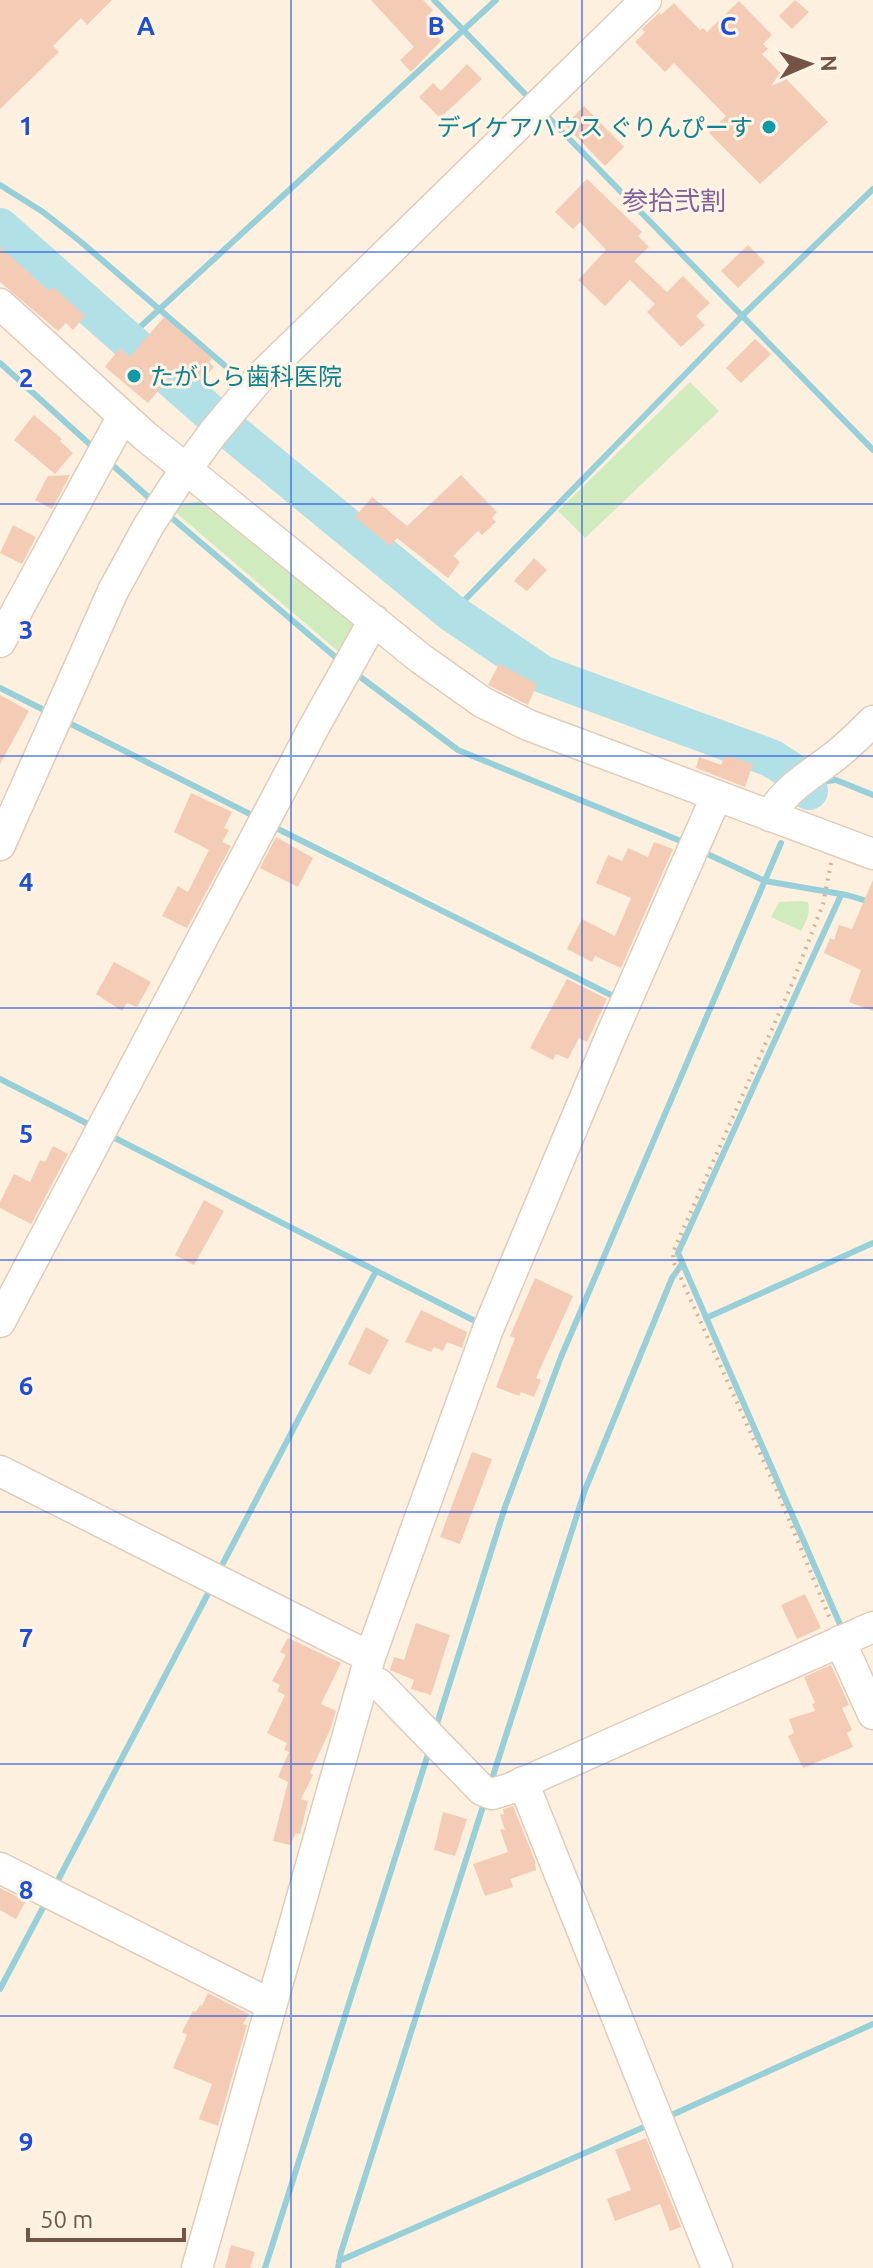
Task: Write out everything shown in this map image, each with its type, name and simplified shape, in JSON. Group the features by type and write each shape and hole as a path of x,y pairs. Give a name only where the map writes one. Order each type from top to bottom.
{"street":[{"path":"0,845 113,591 186,469 222,422 281,356 646,0"},
{"path":"0,304 186,469 459,687 503,714 873,854"},
{"path":"0,642 123,416"},
{"path":"0,1322 314,727 374,620"},
{"path":"770,816 778,800 838,754 873,721"},
{"path":"197,2268 367,1668 488,1329 716,797"},
{"path":"0,1471 367,1668 433,1741 487,1792 509,1789 852,1636 873,1714"},
{"path":"523,1782 717,2268"},
{"path":"0,1868 270,2004"}],"path":[{"path":"826,889 792,984 673,1252 680,1275 852,1636"}],"green space":[{"path":"690,382 719,411 585,538 558,511"},
{"path":"199,501 361,631 347,659 174,511 177,505"},
{"path":"779,902 808,902 809,906 808,917 801,931 771,917"}],"building":[{"path":"0,0 112,0 87,25 81,18 53,46 59,52 0,109"},
{"path":"371,0 423,0 433,10 429,15 437,24 430,29 441,41 411,72 400,60 414,47"},
{"path":"795,0 809,12 792,29 779,16"},
{"path":"739,1 772,35 763,44 768,49 762,54 828,122 760,184 709,133 726,116 674,63 665,72 635,42 645,32 642,29 674,3 700,30 703,28 707,32"},
{"path":"467,64 482,79 440,118 419,97 433,83 441,91"},
{"path":"584,106 624,147 605,166 565,125"},
{"path":"587,179 642,232 638,236 649,247 634,261 667,292 683,276 710,303 696,316 705,325 681,347 647,312 655,304 630,280 605,306 578,280 606,250 580,222 573,229 555,212"},
{"path":"748,245 765,262 738,288 721,271"},
{"path":"0,247 49,291 53,287 85,316 73,330 66,323 58,331 0,282"},
{"path":"164,317 212,358 209,362 214,367 201,382 197,378 194,381 178,367 148,403 105,367 120,348 130,357"},
{"path":"755,339 771,354 741,383 726,368"},
{"path":"34,415 73,453 55,474 14,440"},
{"path":"70,475 52,509 35,500 48,476"},
{"path":"461,475 497,512 492,518 496,522 482,535 478,531 453,556 460,562 448,578 397,538 390,546 355,517 372,497 407,526"},
{"path":"13,525 36,537 22,564 0,553"},
{"path":"534,558 547,570 527,591 514,581"},
{"path":"499,664 537,684 528,705 488,685"},
{"path":"0,695 29,711 0,764"},
{"path":"725,755 753,764 745,787 696,768 699,757 721,765"},
{"path":"191,793 232,812 224,828 229,830 222,842 231,846 187,928 162,916 178,886 188,892 209,850 174,832"},
{"path":"276,837 313,858 298,887 260,868"},
{"path":"654,842 673,849 621,968 595,956 592,962 567,949 582,919 615,936 631,898 596,883 608,855 622,861 628,848 648,857"},
{"path":"873,880 873,1011 849,1002 861,970 824,953 830,938 834,940 839,925 852,929"},
{"path":"114,962 151,982 137,1007 127,1003 122,1011 96,994"},
{"path":"567,979 607,999 587,1042 579,1038 568,1059 556,1054 553,1060 530,1048"},
{"path":"53,1146 68,1154 31,1224 0,1208 14,1174 30,1182 40,1160 45,1162"},
{"path":"204,1200 224,1211 194,1265 175,1255"},
{"path":"535,1278 573,1296 536,1378 541,1380 534,1397 521,1392 519,1396 496,1387 515,1338 510,1336"},
{"path":"421,1310 467,1332 462,1348 447,1342 443,1351 434,1347 431,1352 405,1342"},
{"path":"366,1327 389,1340 370,1375 348,1364"},
{"path":"472,1452 492,1459 460,1544 440,1537"},
{"path":"805,1594 821,1628 797,1639 781,1605"},
{"path":"416,1623 450,1635 431,1695 411,1689 414,1680 390,1670 394,1657 404,1660"},
{"path":"288,1638 341,1663 321,1704 336,1711 301,1799 308,1801 300,1834 296,1833 290,1845 273,1841 288,1782 278,1777 289,1752 284,1750 287,1743 267,1733 285,1695 277,1691 280,1685 272,1681 286,1655 280,1652"},
{"path":"831,1665 849,1705 842,1708 852,1730 847,1733 853,1747 803,1768 788,1736 794,1733 789,1719 815,1711 812,1704 815,1703 804,1677"},
{"path":"513,1806 536,1870 510,1879 513,1887 485,1896 473,1864 508,1852 500,1829 505,1830 500,1815 504,1814 503,1809"},
{"path":"443,1812 467,1819 455,1856 434,1850"},
{"path":"0,1888 26,1901 16,1919 0,1910"},
{"path":"208,1993 249,2014 243,2024 247,2025 218,2126 199,2119 212,2084 173,2068 187,2035 182,2032 193,2011 202,2006"},
{"path":"646,2138 681,2227 670,2231 660,2204 615,2221 607,2199 631,2190 615,2150"},
{"path":"231,2245 255,2252 250,2268 225,2268"}],"waterway":[{"path":"434,0 528,97"},
{"path":"127,339 496,0"},
{"path":"547,116 873,450"},
{"path":"0,185 43,212 81,242 237,376"},
{"path":"452,613 742,316 873,189"},
{"path":"0,227 233,433 452,613 542,674 771,758 794,773 809,791"},
{"path":"0,363 95,449"},
{"path":"109,462 155,503"},
{"path":"166,513 340,661"},
{"path":"355,673 458,750 688,844"},
{"path":"0,688 44,710"},
{"path":"69,723 256,817"},
{"path":"820,782 836,780 873,795"},
{"path":"274,827 615,997"},
{"path":"435,1730 505,1507 561,1357 781,843"},
{"path":"701,851 765,881 847,895 873,903"},
{"path":"841,895 678,1253 842,1629"},
{"path":"0,1079 94,1127"},
{"path":"109,1135 473,1320"},
{"path":"706,1318 873,1243"},
{"path":"490,1785 585,1490 672,1278 682,1264"},
{"path":"220,1569 376,1271"},
{"path":"57,1882 212,1586"},
{"path":"265,2268 430,1748"},
{"path":"338,2268 485,1800"},
{"path":"0,1989 47,1900"},
{"path":"665,2118 873,2024"},
{"path":"339,2261 651,2124"}],"place":[{"name":"デイケアハウス ぐりんぴーす","path":"769,127"},
{"name":"たがしら歯科医院","path":"134,376"}],"district":[{"name":"参拾弐割","path":"674,200"}]}
